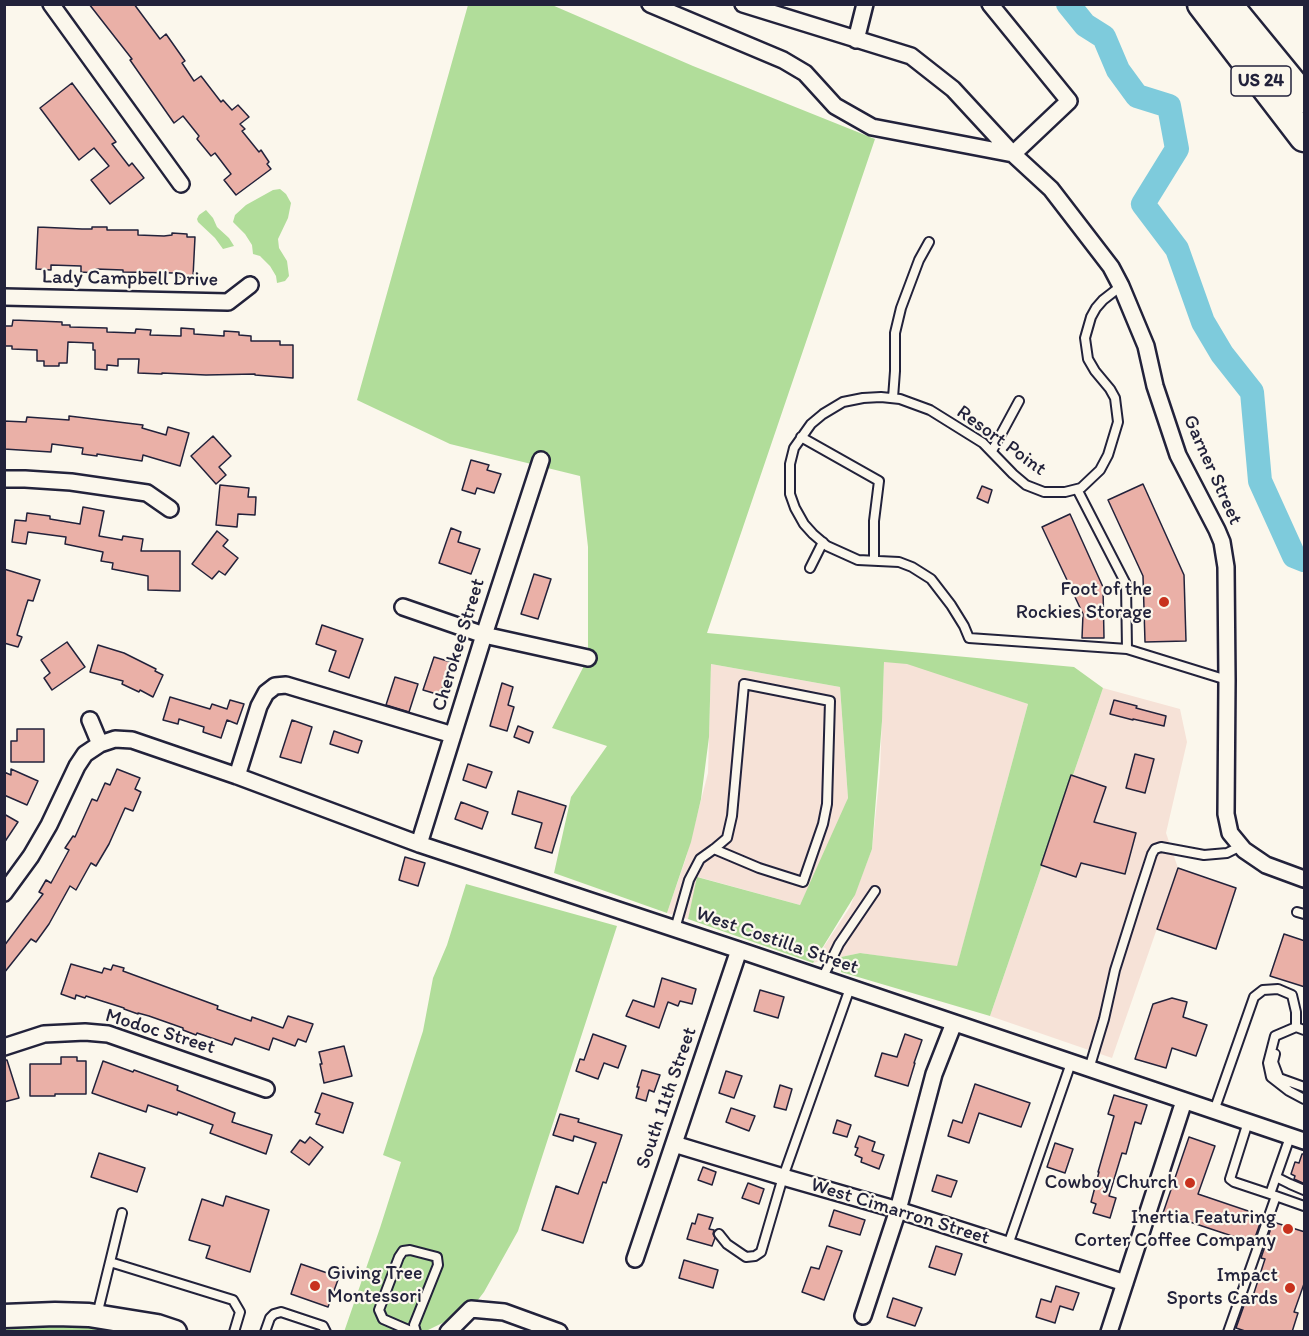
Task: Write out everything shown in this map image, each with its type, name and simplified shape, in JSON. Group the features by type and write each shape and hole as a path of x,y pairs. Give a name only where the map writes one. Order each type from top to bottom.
{"highway":[{"name":"US 24","path":"1202,4 1305,137"},
{"name":"US 24","path":"1227,4 1305,98"}],"street":[{"path":"51,4 181,184"},
{"path":"650,4 783,60 805,74 836,106 872,127 1013,154 1069,101 990,4"},
{"name":"Garner Street","path":"743,4 765,8 856,40 911,56 953,89 1013,154 1051,189 1111,267 1146,346 1155,386 1178,455 1222,543 1226,567 1226,814 1230,833 1241,846 1266,865 1305,879"},
{"path":"856,40 865,4"},
{"name":"Lady Campbell Drive","path":"4,297 228,302 250,285"},
{"name":"Cherokee Street","path":"419,844 541,460"},
{"path":"4,479 71,482 147,493 170,509"},
{"path":"404,607 484,635 588,658"},
{"path":"4,893 49,825 76,765 85,754 100,744 115,739 132,740 237,776 259,706 266,693 275,686 286,685 453,735"},
{"path":"90,720 100,744"},
{"name":"West Costilla Street","path":"237,776 419,844 1297,1139"},
{"name":"South 11th Street","path":"635,1258 739,950"},
{"path":"863,1316 898,1210 934,1074 954,1023"},
{"name":"Modoc Street","path":"4,1047 44,1034 85,1032 108,1034 266,1089"},
{"path":"1109,1332 1184,1101"},
{"name":"West Cimarron Street","path":"674,1144 783,1178 898,1210 1125,1283"},
{"path":"448,1332 471,1309 504,1311 559,1332"},
{"path":"4,1316 55,1314 97,1316 157,1326 175,1332"}],"lane":[{"path":"893,398 895,333 912,276 929,242"},
{"path":"1121,286 1096,308 1091,316 1085,338 1088,359 1115,398 1118,422 1108,455 1100,470 1077,489 1126,584 1127,649"},
{"name":"Resort Point","path":"1077,489 1065,492 1044,492 1026,485 983,443 930,410 893,398 872,397 843,402 823,414 801,437 794,448 790,464 790,494 804,524 813,534 823,542 858,560 899,562 931,579 951,605 969,638 1127,649 1227,680"},
{"path":"992,451 1019,401"},
{"path":"801,437 879,481 874,521 874,560"},
{"path":"810,568 823,542"},
{"path":"675,929 689,880 700,858 727,838 732,816 744,684 830,701 827,804 823,824 802,882 759,868 714,849"},
{"path":"1089,1069 1104,1019 1115,970 1155,849 1161,847 1204,855 1227,853 1241,846"},
{"path":"822,979 839,944 875,891"},
{"path":"719,1234 727,1244 746,1257 755,1256 761,1251 783,1178 849,988"},
{"path":"1214,1111 1254,997 1263,990 1278,989 1292,995 1300,1028 1275,1036 1268,1063 1271,1077 1289,1091 1305,1099"},
{"path":"1279,1035 1273,1062 1279,1078 1305,1087"},
{"path":"1008,1245 1071,1063"},
{"path":"1248,1122 1230,1179 1305,1206"},
{"path":"1228,1332 1273,1195 1276,1177 1297,1139"},
{"path":"1276,1177 1305,1190"},
{"path":"97,1316 122,1213"},
{"path":"410,1250 437,1257 438,1264 414,1324 414,1332 383,1319 379,1310 399,1257 403,1251 410,1250"},
{"path":"110,1262 233,1300 240,1312 234,1332"},
{"path":"266,1332 270,1318 281,1312 323,1326 326,1332"}],"shaded area":[{"path":"884,661 907,663 1028,704 957,967 860,953 813,963 850,907 872,849 880,772"},
{"path":"711,664 840,687 848,798 839,827 800,905 698,877 688,919 667,913 686,858 708,773"},
{"path":"1103,688 1180,709 1187,742 1166,833 1178,868 1112,1058 990,1016"}],"green space":[{"path":"468,5 552,5 693,66 875,139 707,633 1074,667 1103,688 990,1016 841,972 841,957 860,953 957,966 1028,704 907,664 884,662 872,849 855,895 813,963 688,919 697,877 800,905 848,798 840,687 711,664 709,737 701,799 691,842 667,913 554,873 571,797 607,746 552,728 588,658 588,547 580,476 450,444 357,400"},
{"path":"280,189 291,203 288,218 278,239 279,248 287,261 289,276 285,281 277,283 270,266 260,256 253,254 252,245 233,222 235,215 246,205 273,190"},
{"path":"206,210 234,246 223,249 198,222 199,215"},
{"path":"466,884 617,926 518,1231 484,1292 471,1309 426,1331 344,1332 401,1162 383,1155 423,1031 433,978 447,945"},
{"path":"5,1316 175,1332 5,1332"}],"building":[{"path":"89,4 134,4 160,39 166,34 185,61 182,63 194,81 201,76 221,102 223,100 232,110 238,105 249,117 240,124 245,129 242,131 259,152 261,150 271,169 236,195 224,180 231,174 215,153 211,156 183,116 174,123 130,60 132,59"},
{"path":"72,83 116,142 112,144 129,166 132,163 144,178 110,204 91,180 109,166 94,148 79,160 40,108"},
{"path":"38,227 92,229 92,227 107,227 107,230 138,230 138,235 187,234 187,237 195,237 193,277 175,277 175,273 123,272 123,270 96,269 96,273 81,272 81,266 51,265 51,270 36,269"},
{"path":"13,320 62,322 62,325 70,325 70,327 107,328 107,332 135,333 136,329 151,330 150,335 181,336 181,328 194,329 194,334 224,336 224,331 239,332 239,335 251,336 251,341 280,341 280,345 293,345 293,378 255,374 138,373 139,359 118,359 118,366 107,365 107,370 95,369 93,343 68,342 67,363 59,363 59,366 44,366 44,361 37,361 37,350 12,349 12,346 4,346 4,326 12,326"},
{"path":"69,416 143,425 142,428 166,435 168,427 189,433 180,466 143,455 142,461 82,454 83,448 52,444 51,452 4,449 4,421 26,422 27,417 69,420"},
{"path":"213,436 231,456 219,467 226,475 216,484 191,456"},
{"path":"471,460 489,465 487,470 501,474 494,493 477,488 475,494 462,490"},
{"path":"1143,484 1184,575 1186,641 1145,642 1143,576 1108,500"},
{"path":"220,485 249,488 248,497 256,497 255,515 238,514 237,527 216,525"},
{"path":"982,486 992,490 988,503 977,498"},
{"path":"83,507 104,511 99,536 122,540 123,536 143,539 141,551 180,551 180,591 148,590 148,576 112,569 113,563 101,561 103,552 65,544 66,537 28,532 26,544 12,542 15,520 26,521 27,513 80,524"},
{"path":"1070,514 1103,587 1104,638 1082,638 1083,614 1042,527"},
{"path":"451,528 461,532 458,542 480,549 471,574 439,563"},
{"path":"217,531 228,540 223,546 238,558 225,575 219,571 212,579 192,564"},
{"path":"4,569 40,580 33,601 28,600 17,635 22,637 18,647 4,643"},
{"path":"534,574 551,579 538,619 521,614"},
{"path":"322,625 363,639 349,678 329,671 336,651 316,644"},
{"path":"67,642 85,667 52,690 44,678 50,673 41,660"},
{"path":"98,645 124,653 163,675 153,697 122,684 123,681 90,672"},
{"path":"434,657 451,662 440,695 423,690"},
{"path":"395,677 418,684 409,712 386,705"},
{"path":"502,683 513,687 508,705 514,707 507,731 490,726"},
{"path":"170,697 210,709 212,704 227,709 230,700 244,704 237,724 227,720 221,738 203,732 204,727 179,719 178,724 163,720"},
{"path":"1114,700 1166,716 1164,726 1110,714"},
{"path":"292,720 312,727 301,763 280,757"},
{"path":"518,726 533,732 529,743 514,737"},
{"path":"17,729 44,729 44,762 11,762 11,741 17,741"},
{"path":"334,731 362,741 358,753 330,744"},
{"path":"1135,754 1154,759 1145,793 1126,788"},
{"path":"468,764 492,772 486,788 463,780"},
{"path":"11,769 38,781 27,805 4,795 4,772 11,775"},
{"path":"117,769 140,778 135,789 141,792 133,811 125,808 96,866 91,863 76,890 70,886 36,942 31,939 4,973 4,946 43,894 39,892 46,880 51,883 69,850 65,848 73,836 75,837 92,799 97,801 105,783 110,785"},
{"path":"1071,775 1106,787 1094,822 1136,833 1125,874 1081,863 1076,877 1041,865"},
{"path":"518,791 566,806 552,853 535,848 542,823 512,814"},
{"path":"461,802 488,812 482,829 455,819"},
{"path":"4,814 18,822 4,843"},
{"path":"405,857 425,863 418,886 399,880"},
{"path":"1178,868 1236,888 1216,949 1157,929"},
{"path":"1284,934 1305,941 1305,987 1270,976"},
{"path":"71,964 102,973 104,968 111,970 113,965 124,968 123,971 218,1006 217,1009 251,1021 252,1017 283,1028 288,1016 313,1024 306,1042 298,1039 295,1046 273,1038 269,1050 235,1038 232,1045 197,1033 196,1035 183,1028 86,996 85,998 76,995 75,999 61,994"},
{"path":"662,978 696,989 692,1004 680,1001 678,1006 668,1002 659,1028 626,1016 633,1000 654,1007"},
{"path":"760,990 784,997 778,1018 754,1011"},
{"path":"1172,998 1187,1002 1183,1017 1207,1025 1196,1056 1172,1048 1166,1068 1135,1059 1153,1004"},
{"path":"593,1034 626,1046 618,1068 604,1063 598,1079 576,1071 580,1059 584,1060"},
{"path":"905,1034 922,1040 908,1086 875,1076 882,1053 897,1057"},
{"path":"344,1046 352,1076 324,1083 319,1052"},
{"path":"61,1057 77,1057 77,1061 86,1061 86,1094 30,1096 30,1064 61,1064"},
{"path":"4,1060 7,1060 19,1098 4,1102"},
{"path":"103,1061 178,1086 177,1090 235,1113 232,1122 272,1135 266,1154 210,1133 213,1125 178,1112 177,1115 148,1105 146,1112 92,1093"},
{"path":"642,1070 660,1075 654,1092 649,1090 646,1101 636,1098"},
{"path":"726,1071 742,1076 734,1098 719,1093"},
{"path":"975,1084 1030,1103 1021,1127 979,1113 969,1143 948,1136 953,1120 962,1123"},
{"path":"780,1085 792,1089 786,1110 774,1107"},
{"path":"322,1093 353,1103 343,1133 316,1124 320,1114 315,1112"},
{"path":"1114,1095 1147,1105 1141,1124 1135,1122 1126,1154 1122,1153 1109,1196 1116,1198 1110,1218 1093,1213 1096,1204 1091,1202 1114,1116 1108,1114"},
{"path":"731,1108 755,1116 749,1131 726,1122"},
{"path":"560,1114 579,1119 578,1122 622,1135 606,1183 603,1182 583,1243 542,1230 556,1186 578,1194 596,1143 574,1136 573,1141 553,1135"},
{"path":"837,1120 851,1125 847,1137 833,1133"},
{"path":"859,1136 875,1142 872,1151 884,1155 879,1169 861,1162 862,1158 855,1155"},
{"path":"310,1137 323,1147 309,1165 291,1152 300,1140 305,1143"},
{"path":"1189,1137 1215,1146 1198,1194 1260,1215 1259,1217 1262,1218 1253,1243 1163,1213"},
{"path":"1055,1143 1073,1149 1065,1173 1047,1167"},
{"path":"99,1153 145,1168 137,1192 91,1177"},
{"path":"1302,1154 1305,1154 1305,1184 1294,1179 1295,1176 1291,1174 1295,1162 1299,1163"},
{"path":"703,1167 716,1172 712,1185 698,1180"},
{"path":"937,1175 957,1181 951,1197 932,1191"},
{"path":"748,1183 764,1189 759,1204 742,1198"},
{"path":"226,1196 269,1210 250,1272 206,1258 210,1246 189,1240 202,1199 223,1206"},
{"path":"834,1210 865,1220 860,1235 829,1226"},
{"path":"698,1214 713,1218 709,1229 714,1230 715,1238 712,1246 687,1239 692,1223 695,1224"},
{"path":"1273,1222 1305,1232 1305,1281 1294,1312 1298,1313 1292,1332 1248,1332 1236,1328 1247,1297 1252,1299 1265,1259 1261,1258"},
{"path":"827,1246 842,1251 824,1300 802,1292 811,1267 819,1269"},
{"path":"936,1246 962,1254 955,1275 929,1267"},
{"path":"684,1260 718,1270 713,1288 679,1278"},
{"name":"Giving Tree Montessori","path":"301,1264 339,1277 328,1307 291,1294"},
{"path":"1056,1286 1079,1293 1073,1310 1060,1306 1055,1323 1036,1317 1041,1299 1051,1302"},
{"path":"893,1298 922,1308 915,1326 887,1317"}],"waterway":[{"path":"1068,4 1085,25 1104,37 1118,70 1137,96 1169,106 1177,149 1143,204 1177,249 1203,322 1222,354 1252,392 1260,481 1294,556 1304,560"}],"place":[{"name":"Foot of the Rockies Storage","path":"1164,602"},
{"name":"Cowboy Church","path":"1190,1183"},
{"name":"Inertia Featuring Corter Coffee Company","path":"1288,1229"},
{"name":"Giving Tree Montessori","path":"315,1286"},
{"name":"Impact Sports Cards","path":"1290,1288"}]}
